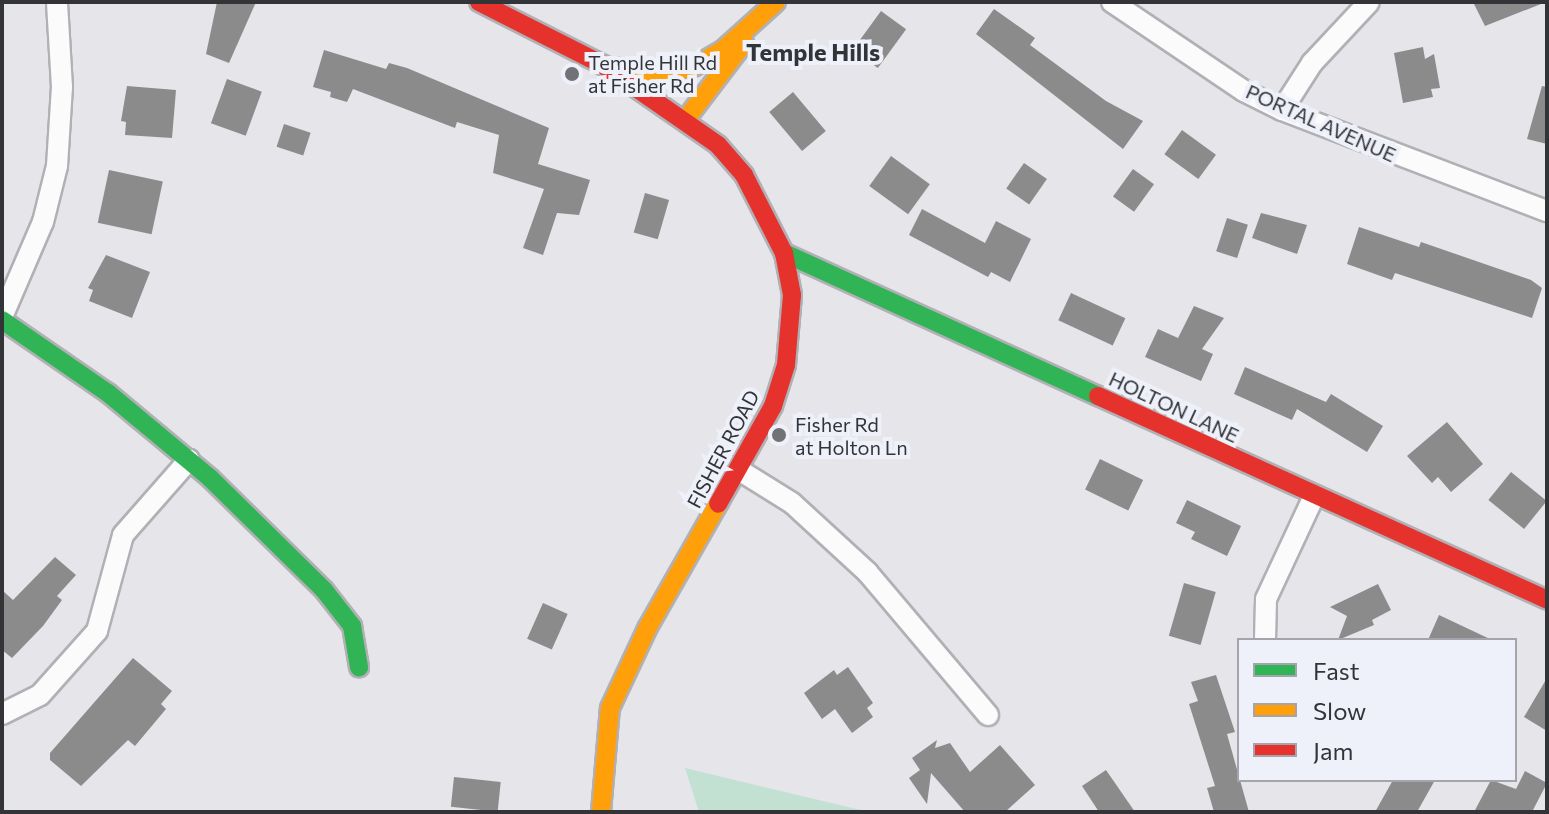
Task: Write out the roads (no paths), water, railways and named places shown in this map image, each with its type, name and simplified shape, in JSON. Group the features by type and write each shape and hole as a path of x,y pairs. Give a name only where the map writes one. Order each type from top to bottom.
{"street":[{"path":"57,2 62,87 57,166 43,222 2,318 108,393 189,460 324,590 352,626 359,667"},
{"path":"479,2 603,65 679,73 724,49 776,2"},
{"path":"686,119 776,2"},
{"name":"PORTAL AVENUE","path":"1112,2 1199,62 1282,110 1547,211"},
{"path":"1282,110 1312,63 1369,2"},
{"name":"FISHER ROAD","path":"601,812 610,708 626,668 773,406 786,365 793,318 784,253 744,175 686,119 603,65"},
{"name":"HOLTON LANE","path":"784,253 1547,600"},
{"path":"2,714 40,695 97,631 123,535 189,460"},
{"path":"739,470 792,503 837,543 988,715"},
{"path":"1265,638 1266,599 1314,496"}],"place":[{"name":"Temple Hill Rd at Fisher Rd","path":"572,74"},
{"name":"Fisher Rd at Holton Ln","path":"779,435"}],"district":[{"name":"Temple Hills","path":"813,52"}]}
